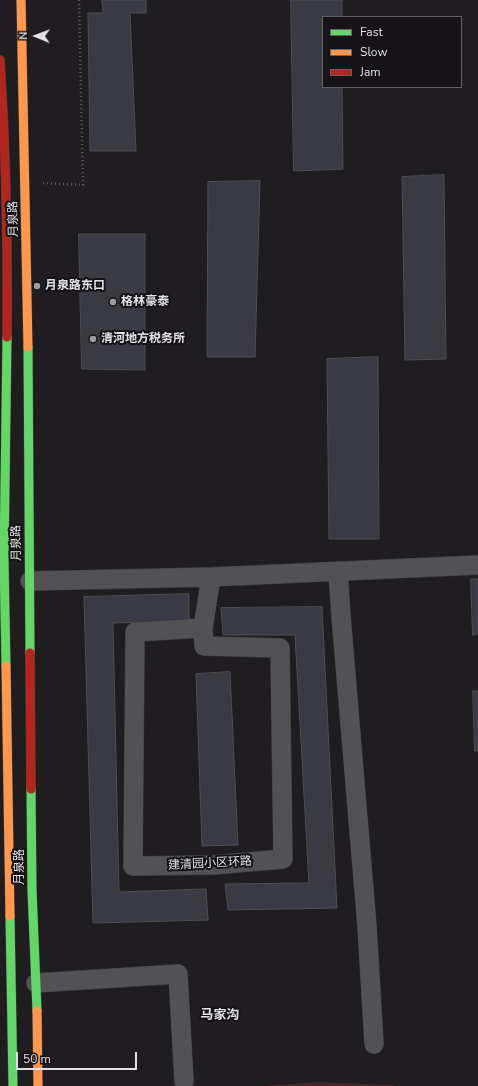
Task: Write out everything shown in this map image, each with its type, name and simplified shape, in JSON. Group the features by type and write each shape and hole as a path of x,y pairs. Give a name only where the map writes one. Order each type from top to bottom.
{"main road":[{"name":"月泉路","path":"21,0 27,286 32,890 38,1086"},
{"name":"月泉路","path":"0,60 8,264 4,560 2,592 4,854 13,1086"}],"street":[{"path":"30,581 211,577 478,564"},
{"path":"338,571 367,926 374,1044"},
{"name":"建清园小区环路","path":"203,628 135,632 134,866 212,865 283,859 280,648 204,646 203,628 211,577"},
{"path":"36,983 178,974 184,1081"}],"path":[{"path":"25,182 83,185 79,0"}],"shaded area":[{"path":"317,1082 393,1085 395,1086 262,1086"}],"building":[{"path":"102,0 146,0 146,13 130,13 136,151 90,151 88,13 103,13"},
{"path":"291,0 342,0 342,16 322,16 322,88 342,88 343,169 294,171"},
{"path":"444,175 446,359 405,360 402,177"},
{"path":"260,181 255,357 207,357 208,182"},
{"name":"格林豪泰","path":"79,234 145,234 145,370 82,369"},
{"path":"378,357 379,539 329,539 327,359"},
{"path":"471,579 478,579 478,634 473,635"},
{"path":"189,594 189,621 113,623 119,892 206,889 208,920 93,923 84,597"},
{"path":"322,607 337,908 228,910 225,884 309,883 295,635 223,635 221,608"},
{"path":"230,672 238,845 202,846 196,674"},
{"path":"473,691 478,691 478,751 475,751"}],"traffic: fast":[{"path":"6,666 4,560 7,337"},
{"path":"28,347 30,653"},
{"path":"31,789 32,890 37,1011"},
{"path":"10,916 13,1086"}],"traffic: slow":[{"path":"21,0 28,347"},
{"path":"6,666 10,916"},
{"path":"37,1011 38,1086"}],"traffic: jam":[{"path":"0,60 6,198 7,337"},
{"path":"30,653 31,789"}],"place":[{"name":"月泉路东口","path":"37,286"},
{"name":"格林豪泰","path":"113,302"},
{"name":"清河地方税务所","path":"93,339"}],"district":[{"name":"马家沟","path":"220,1016"}]}
